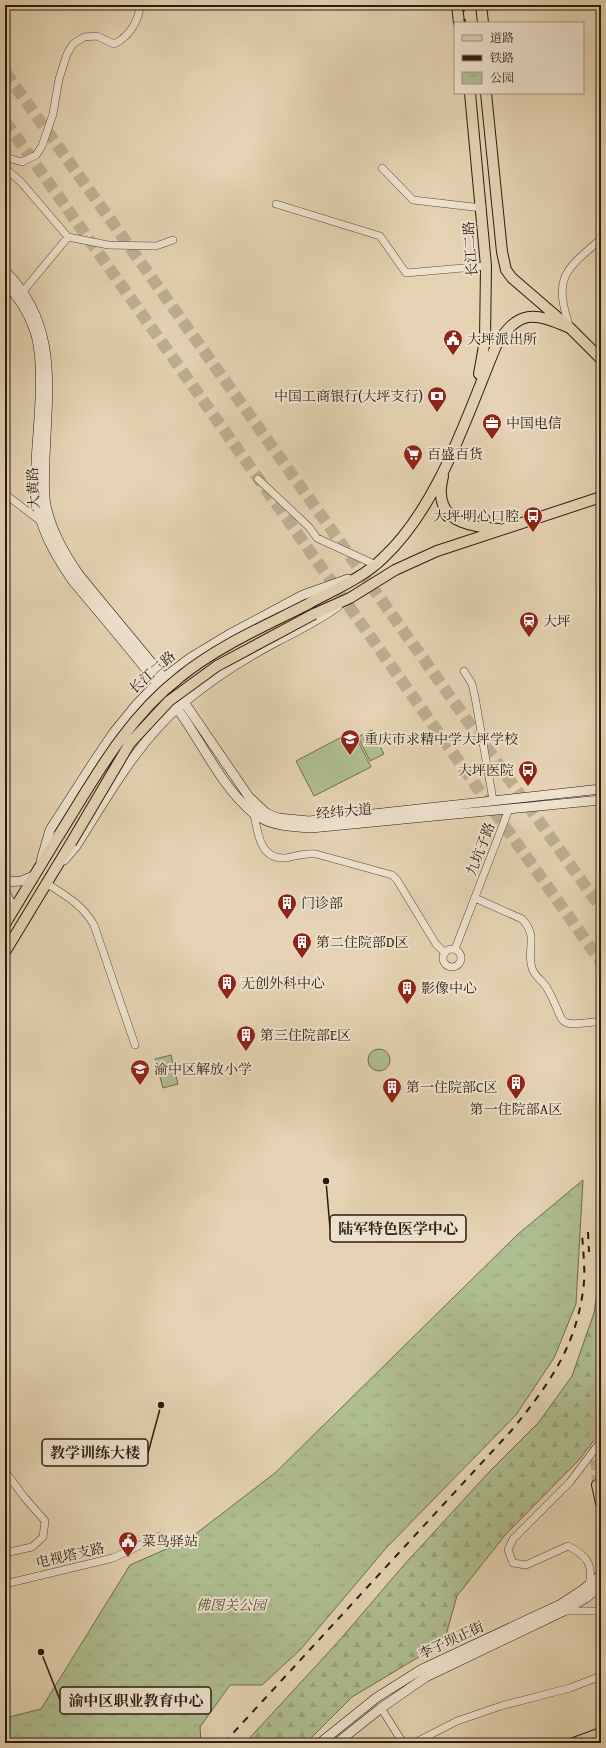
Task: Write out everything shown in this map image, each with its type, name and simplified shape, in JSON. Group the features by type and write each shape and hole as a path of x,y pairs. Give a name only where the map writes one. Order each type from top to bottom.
{"main road":[{"path":"457,5 459,22"},
{"path":"481,5 483,22"},
{"name":"长江二路","path":"470,94 482,208 486,266 485,340 472,403"},
{"name":"长江二路","path":"486,94 503,262 506,270 515,281 570,328 601,359"},
{"name":"大黄路","path":"5,271 20,294 36,314 46,346 48,370 45,482 46,522 44,532 57,558 72,580 160,680"},
{"name":"大黄路","path":"5,283 20,294"},
{"name":"长江二路","path":"8,919 59,835 124,734 159,695 202,661 229,645 359,576 376,565 399,542 429,498 444,470 496,346 503,335 517,322 529,317 540,316 548,318 570,328"},
{"name":"长江二路","path":"444,470 441,495 444,506 451,517 473,526 502,530"},
{"name":"长江二路","path":"48,879 76,846 122,774 155,731 181,705 233,667 274,643 317,621 395,570 418,559 436,551 601,497"},
{"name":"长江二路","path":"36,873 50,830 98,755 136,704 160,680 190,658 228,635 303,595 359,576"},
{"name":"长江二路","path":"5,952 130,743 169,701 218,666 314,614 350,598"},
{"name":"经纬大道","path":"160,680 181,705 249,798 266,813 278,818 309,821 493,800 601,790"},
{"path":"136,704 149,704 156,709 159,723 155,731"},
{"name":"经纬大道","path":"181,705 234,794 253,813 276,824 311,828 601,800"},
{"path":"5,882 21,881 36,873"},
{"path":"5,892 11,904 8,919"},
{"path":"596,1485 601,1503"},
{"name":"李子坝正街","path":"320,1743 376,1698 422,1668 561,1604 588,1586 601,1575"},
{"name":"李子坝正街","path":"337,1743 381,1708 426,1677 564,1611 586,1598 601,1585"},
{"path":"574,1743 601,1733"}],"street":[{"path":"5,157 22,162 36,155 42,146 53,114 61,73 67,54 73,44 84,37 97,36 114,44 122,40 129,34 140,11 140,5"},
{"path":"5,168 21,182 68,237 108,245 156,246 173,240"},
{"path":"382,168 413,200 482,208"},
{"path":"276,204 380,236 406,272 486,266"},
{"path":"20,294 68,237"},
{"path":"570,328 562,303 562,286 565,276 569,268 601,239"},
{"path":"258,479 309,527 317,538 376,565"},
{"path":"5,494 46,522"},
{"path":"464,671 472,684 475,697 493,800"},
{"path":"249,798 261,843 269,855 287,858 309,853 316,854 392,875 397,880 436,944 445,953"},
{"name":"九坑子路","path":"455,949 509,809"},
{"path":"48,879 78,904 87,913 94,925 135,1045"},
{"name":"九坑子路","path":"475,898 522,919 527,925 531,937 532,968 547,988 562,1021 574,1025 601,1021"},
{"path":"450,949 455,949 460,952 460,963 455,966 449,966 444,962 445,953 450,949"},
{"path":"588,1586 591,1574 589,1564 580,1552 568,1546 526,1564 513,1563 508,1550 513,1539 570,1482 601,1441"},
{"name":"电视塔支路","path":"5,1471 24,1497 45,1521 43,1537 32,1547 5,1553"},
{"name":"电视塔支路","path":"5,1584 113,1558 160,1536"},
{"path":"564,1611 601,1611"},
{"path":"414,1743 457,1721 508,1704 570,1688 601,1676"},
{"path":"381,1708 403,1743"}],"green space":[{"path":"372,730 384,754 370,761 358,737"},
{"path":"353,731 371,767 314,796 296,761"},
{"path":"379,1049 387,1052 390,1060 387,1068 379,1071 371,1068 368,1060 371,1052"},
{"path":"171,1055 178,1084 163,1088 155,1059"},
{"name":"佛图关公园","path":"583,1180 576,1304 554,1358 516,1415 387,1547 300,1650 262,1685 230,1685 200,1727 201,1743 5,1743 5,1718 41,1709 130,1565 189,1539 275,1473 517,1235"},
{"path":"601,1267 601,1431 579,1460 506,1534 457,1596 446,1635 427,1652 352,1697 306,1743 245,1743 338,1642 403,1566 490,1471 539,1422 572,1376 594,1313"}],"tunnel":[{"path":"5,72 601,908"},
{"path":"5,121 601,962"},
{"path":"597,1485 594,1437 595,1390 601,1366"}],"railway":[{"path":"463,5 465,22"},
{"path":"588,1232 589,1252"},
{"path":"224,1743 511,1431 536,1399 558,1366 566,1349 579,1312 584,1277 582,1233"}],"place":[{"name":"大坪派出所","path":"453,356"},
{"name":"中国工商银行(大坪支行)","path":"437,413"},
{"name":"中国电信","path":"492,440"},
{"name":"百盛百货","path":"413,471"},
{"name":"大坪‧明心口腔","path":"533,533"},
{"name":"大坪","path":"529,638"},
{"name":"重庆市求精中学大坪学校","path":"350,756"},
{"name":"大坪医院","path":"528,787"},
{"name":"门诊部","path":"287,920"},
{"name":"第二住院部D区","path":"302,959"},
{"name":"无创外科中心","path":"227,1000"},
{"name":"影像中心","path":"407,1005"},
{"name":"第三住院部E区","path":"246,1052"},
{"name":"渝中区解放小学","path":"140,1086"},
{"name":"第一住院部A区","path":"516,1100"},
{"name":"第一住院部C区","path":"392,1104"},
{"name":"陆军特色医学中心","path":"326,1181"},
{"name":"教学训练大楼","path":"161,1405"},
{"name":"菜鸟驿站","path":"128,1558"},
{"name":"渝中区职业教育中心","path":"41,1652"}]}
